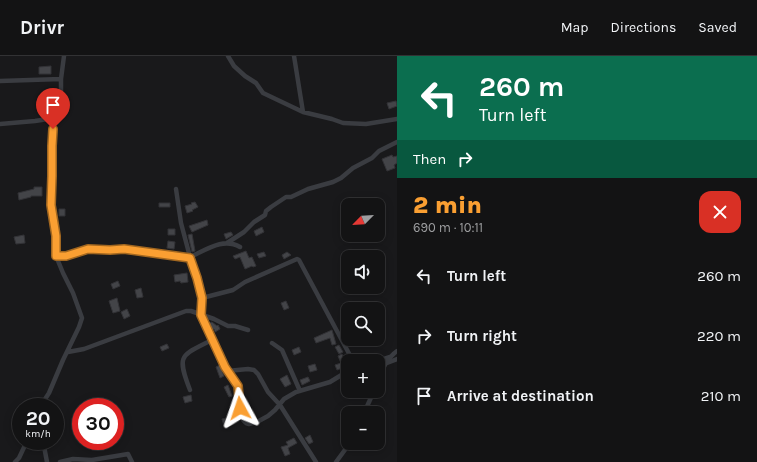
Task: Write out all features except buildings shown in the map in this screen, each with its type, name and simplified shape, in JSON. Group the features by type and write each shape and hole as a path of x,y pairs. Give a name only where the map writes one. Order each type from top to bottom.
{"street":[{"path":"46,398 68,352 82,318 73,293 56,256 56,236 51,205 54,118 61,97 61,79 64,56"},
{"path":"228,56 234,66 256,83 266,95 302,112 343,123 366,124 397,119"},
{"path":"294,56 302,112"},
{"path":"0,81 61,79"},
{"path":"0,124 54,118"},
{"path":"227,243 244,232 254,222 265,215 266,211 286,197 291,197 308,189 333,182 341,178 353,168 372,158 379,151 397,142"},
{"path":"176,189 180,223 202,298 201,315 227,371 238,386 240,408 243,420 250,424 257,422 268,416 284,399 300,391 330,382 341,375"},
{"path":"56,256 66,256 88,249 124,249 190,258 219,243 233,243 240,246"},
{"path":"202,298 233,290 245,282 297,259 300,260 349,354"},
{"path":"68,352 90,347 186,311 214,319 228,326 235,326 248,330"},
{"path":"190,390 183,371 182,361 190,351 212,340"},
{"path":"272,343 282,350 300,391"},
{"path":"385,359 390,357 397,351"},
{"path":"387,363 390,357"},
{"path":"387,363 397,359"},
{"path":"227,371 248,369 254,370 258,374 268,392 280,405 316,462"},
{"path":"15,462 23,450"},
{"path":"45,450 47,462"},
{"path":"336,462 345,450"},
{"path":"60,462 72,459 92,460 128,454 132,462"}],"route":[{"path":"53,129 51,205 56,236 56,256 66,256 88,249 124,249 190,258 202,298 201,315 227,371 238,386 240,408"}]}
